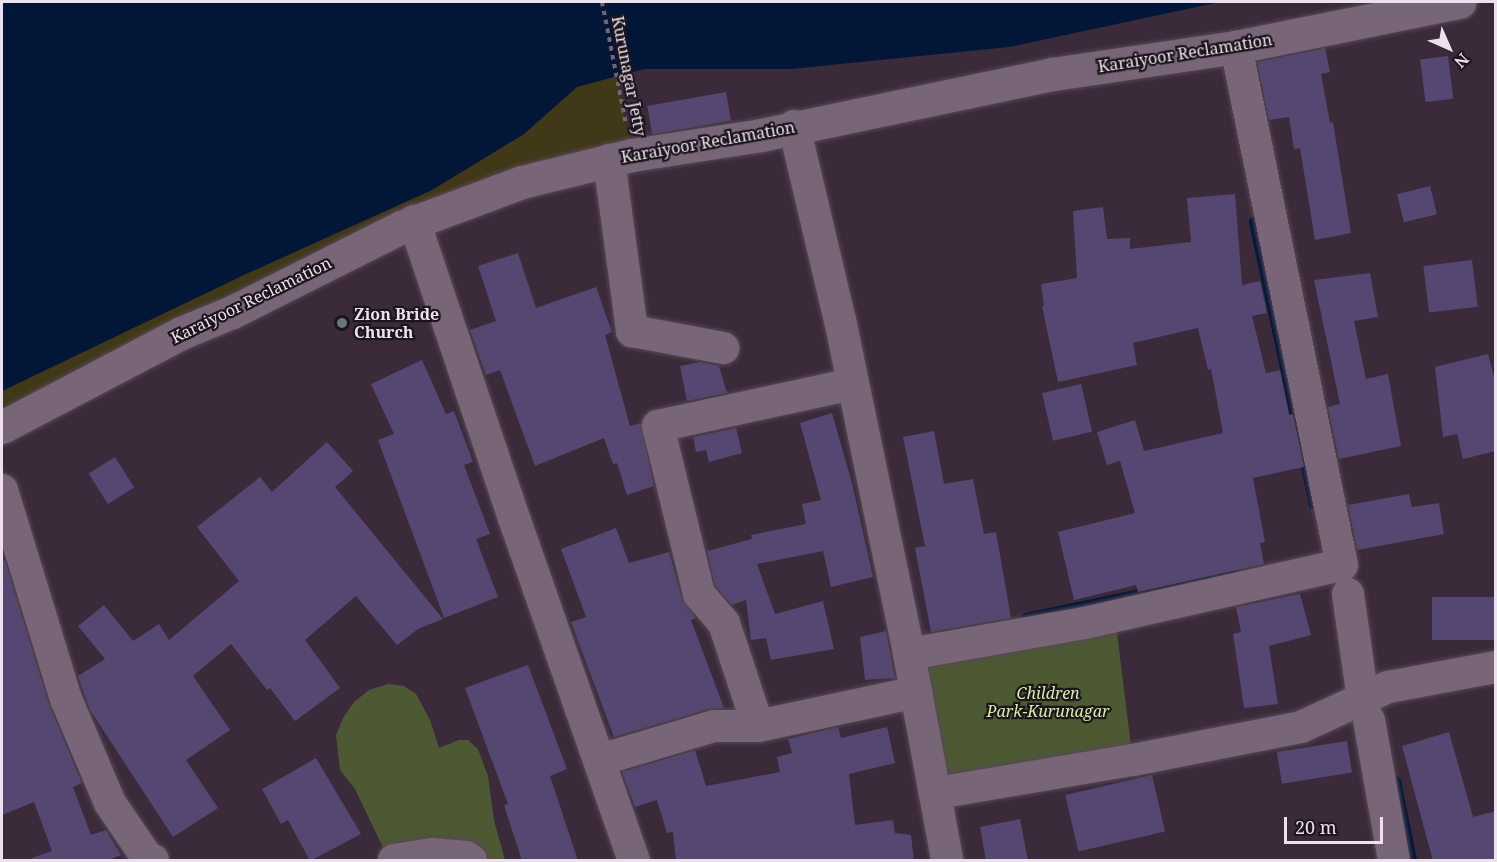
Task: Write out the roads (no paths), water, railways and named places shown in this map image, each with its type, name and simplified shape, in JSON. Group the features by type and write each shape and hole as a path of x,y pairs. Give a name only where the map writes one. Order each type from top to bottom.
{"main road":[{"name":"Karaiyoor Reclamation","path":"2,427 181,333 231,312 414,221 522,182 621,158 761,135 794,126 1053,74 1236,47 1461,2"}],"street":[{"path":"909,654 1084,623 1342,565 1236,47"},
{"path":"794,126 853,384 937,796 947,861"},
{"path":"621,158 632,331 723,348"},
{"path":"414,221 514,518 634,861"},
{"path":"758,726 724,623 699,594 658,426 853,384"},
{"path":"2,490 66,699 110,803 148,859 153,861"},
{"path":"1348,594 1365,708 1394,861"},
{"path":"937,796 943,792 1133,760 1301,727 1365,708 1388,687 1496,667"},
{"path":"600,760 714,726 758,726 916,692"},
{"path":"394,861 432,854 466,857 471,861"}],"water":[{"path":"2,2 1220,2 1009,47 791,69 644,69 577,87 524,134 432,190 246,274 2,391"}],"waterway":[{"path":"1254,222 1314,505"},
{"path":"1026,618 1234,574"},
{"path":"1396,781 1412,860"}],"place":[{"name":"Zion Bride Church","path":"342,323"}],"park label":[{"name":"Children Park-Kurunagar","path":"1048,702"}]}
